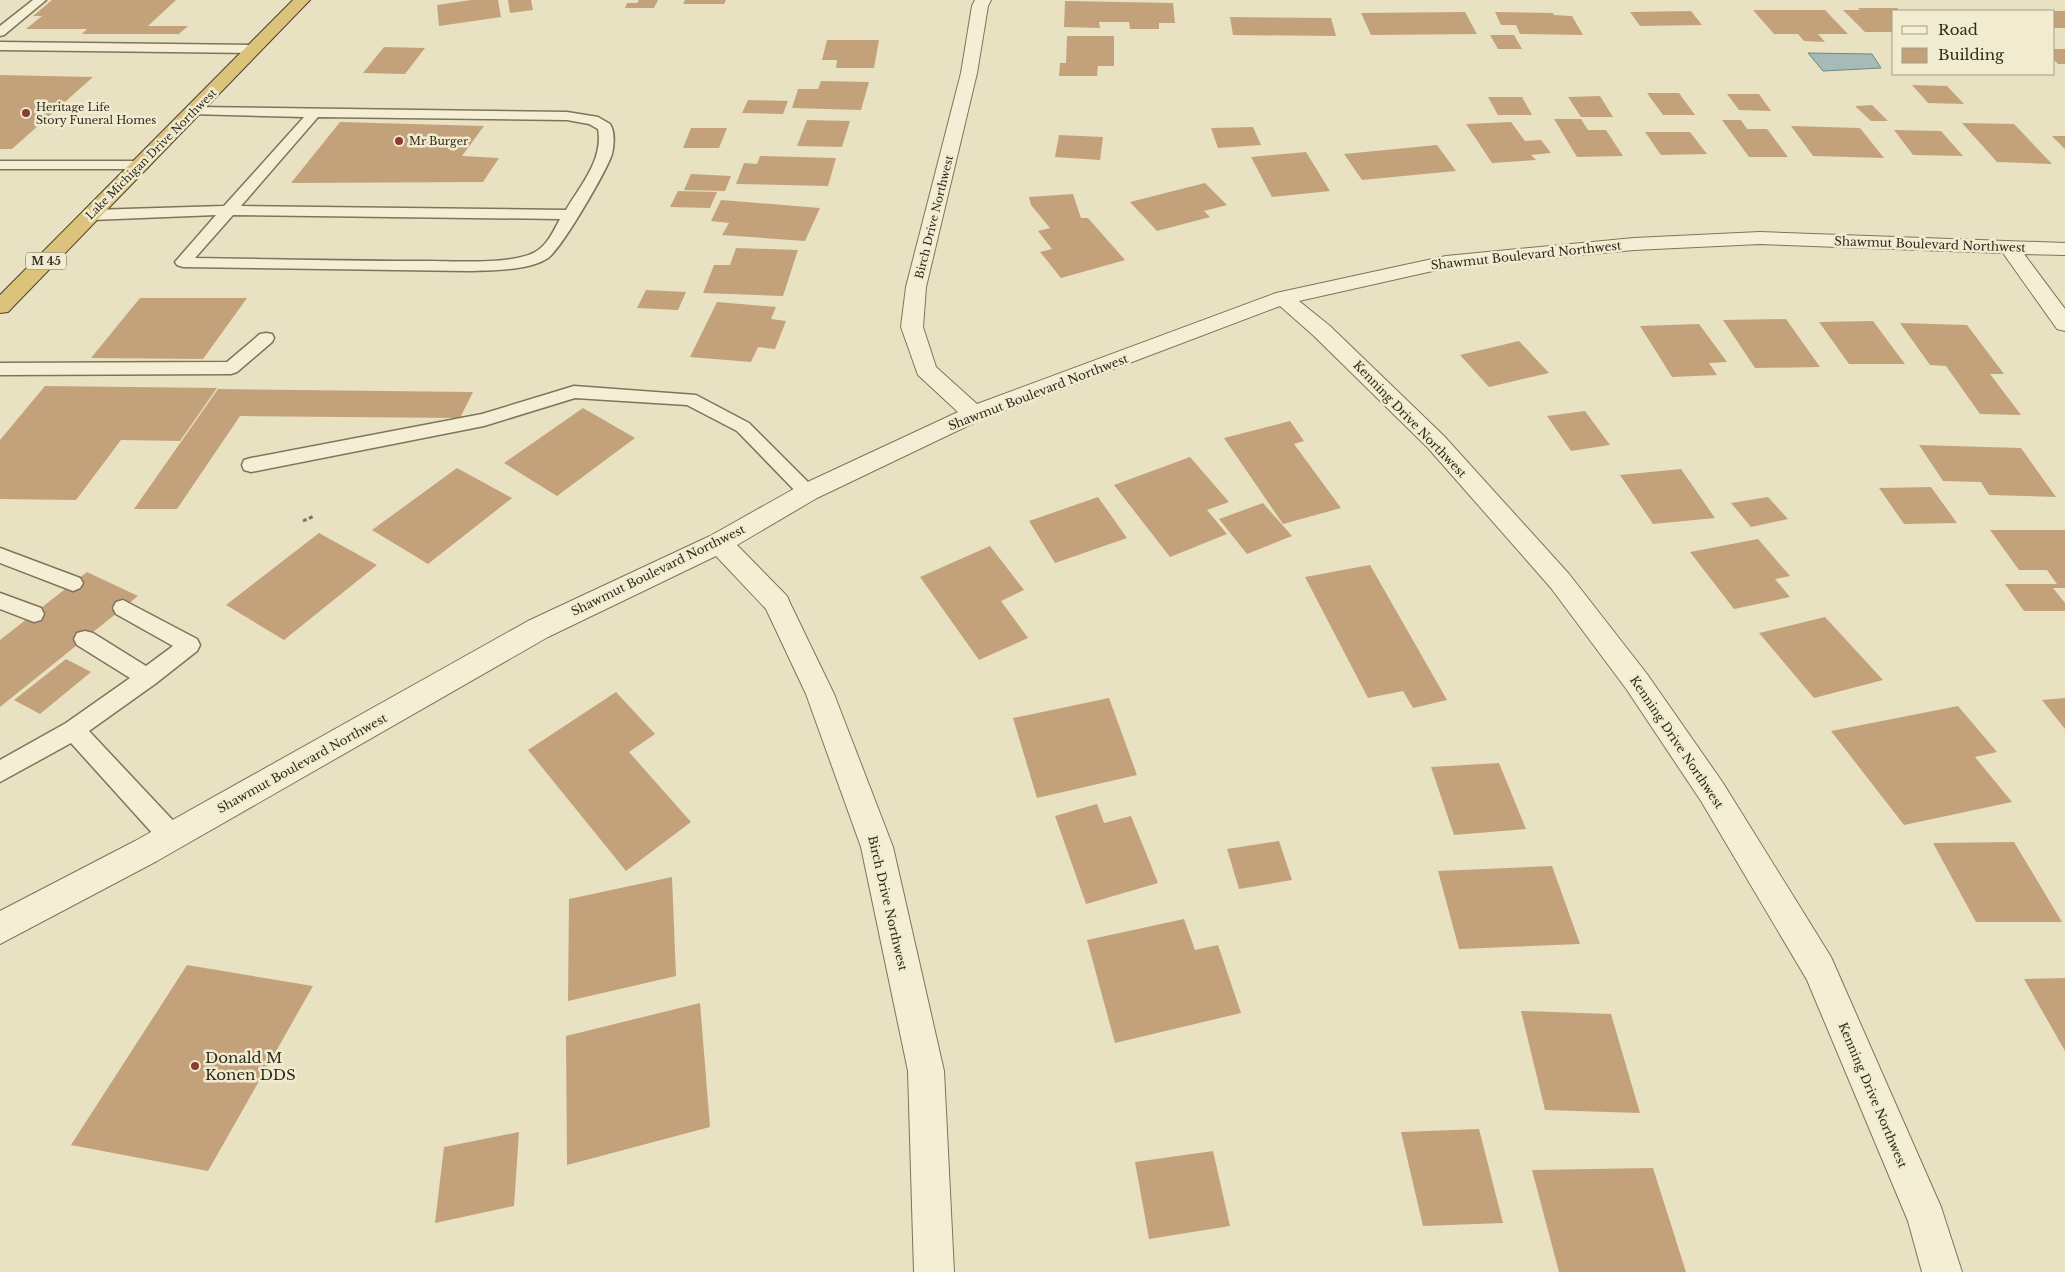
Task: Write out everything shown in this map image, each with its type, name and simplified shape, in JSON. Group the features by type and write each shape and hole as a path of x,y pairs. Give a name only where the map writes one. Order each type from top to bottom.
{"highway":[{"name":"Lake Michigan Drive Northwest","path":"0,308 302,0"}],"street":[{"name":"Birch Drive Northwest","path":"974,414 926,370 912,327 916,287 969,73 980,6 983,0"},
{"name":"Shawmut Boulevard Northwest","path":"0,928 172,837 538,629 719,543 808,492 974,414 1283,298 1446,262 1634,244 1760,238 2065,250"},
{"path":"2009,247 2065,324"},
{"name":"Kenning Drive Northwest","path":"1283,298 1322,331 1436,442 1560,581 1637,682 1712,792 1819,970 1927,1221 1942,1272"},
{"name":"Birch Drive Northwest","path":"719,543 776,603 820,694 877,847 926,1071 934,1272"}],"lane":[{"path":"0,32 40,0"},
{"path":"0,46 255,49"},
{"path":"194,111 315,112 567,116 593,120 605,127 608,138 607,150 571,215 542,255 513,263 466,266 356,266 183,262 315,112"},
{"path":"0,176 6,165 142,165"},
{"path":"92,215 229,210 571,215"},
{"path":"0,369 231,368 266,338"},
{"path":"251,464 484,420 574,392 690,399 743,427 808,492"},
{"path":"0,555 73,583"},
{"path":"0,601 34,614"},
{"path":"5,764 74,730 189,645 124,608"},
{"path":"84,639 146,678"},
{"path":"74,730 172,837"}],"path":[{"path":"303,521 314,516"}],"water":[{"path":"1808,53 1872,54 1881,68 1823,71"}],"building":[{"path":"52,0 176,0 148,26 188,26 179,34 82,34 87,29 26,29 42,16 33,16"},
{"path":"471,0 498,0 501,17 439,26 437,5"},
{"path":"508,0 531,0 533,10 510,13"},
{"path":"639,0 658,0 654,8 625,8 627,3 637,3"},
{"path":"685,0 726,0 724,4 683,4"},
{"path":"1065,1 1173,3 1175,23 1159,23 1159,29 1130,29 1129,22 1099,22 1100,28 1064,27"},
{"path":"1858,8 1897,8 1899,10 1892,10 1892,32 1865,32 1843,10 1860,10"},
{"path":"1753,10 1825,10 1848,34 1818,34 1825,42 1804,41 1798,34 1774,34"},
{"path":"1691,11 1702,25 1640,26 1630,12"},
{"path":"2055,11 2065,11 2065,28 2055,28"},
{"path":"1465,12 1477,34 1371,35 1361,13"},
{"path":"1495,12 1553,13 1554,15 1572,16 1583,35 1520,34 1516,25 1501,25"},
{"path":"1230,17 1331,18 1336,36 1233,35"},
{"path":"1490,35 1514,35 1522,49 1498,49"},
{"path":"1067,36 1114,36 1114,66 1098,66 1097,76 1059,76 1060,63 1066,63"},
{"path":"827,40 879,40 874,68 836,68 837,60 822,60"},
{"path":"384,47 425,48 405,74 363,73"},
{"path":"2055,49 2065,49 2065,64 2058,64 2055,61"},
{"name":"Heritage Life Story Funeral Homes","path":"0,75 93,77 12,149 0,149"},
{"path":"821,81 869,82 861,110 792,108 798,89 818,89"},
{"path":"1912,85 1947,86 1964,104 1928,103"},
{"path":"1647,93 1679,93 1695,115 1663,115"},
{"path":"1727,94 1759,94 1771,111 1739,110"},
{"path":"1600,96 1613,117 1581,117 1568,97"},
{"path":"1488,97 1522,97 1532,115 1498,115"},
{"path":"748,100 788,101 783,114 742,113"},
{"path":"1872,105 1888,121 1871,121 1855,106"},
{"path":"1554,119 1581,119 1588,130 1606,130 1623,156 1577,157"},
{"path":"807,120 850,121 842,147 797,146"},
{"path":"1722,120 1741,120 1747,129 1767,129 1788,157 1749,157"},
{"name":"Mr Burger","path":"340,122 484,126 462,156 499,158 483,182 291,183"},
{"path":"1511,122 1525,141 1541,140 1551,153 1531,155 1536,160 1492,163 1466,124"},
{"path":"1962,123 2014,124 2052,164 1997,162"},
{"path":"1791,126 1860,128 1884,158 1813,156"},
{"path":"1253,127 1261,145 1218,148 1211,128"},
{"path":"691,128 727,128 719,148 683,148"},
{"path":"1894,130 1941,131 1963,156 1913,155"},
{"path":"1645,132 1690,132 1707,154 1661,155"},
{"path":"1059,135 1103,137 1100,160 1055,157"},
{"path":"2052,136 2065,136 2065,149"},
{"path":"1437,145 1456,171 1362,180 1344,154"},
{"path":"1306,152 1330,191 1272,197 1251,157"},
{"path":"760,156 836,158 828,186 736,184 744,163 757,164"},
{"path":"691,174 731,176 725,191 684,190"},
{"path":"1205,183 1227,205 1204,211 1210,217 1157,231 1130,202"},
{"path":"678,191 717,192 710,208 670,207"},
{"path":"1073,194 1081,218 1088,218 1125,260 1061,278 1040,252 1052,249 1038,231 1050,228 1031,205 1029,197"},
{"path":"721,200 820,208 805,241 722,235 729,223 711,221"},
{"path":"736,248 798,250 783,296 703,293 714,265 730,265"},
{"path":"646,290 686,292 678,310 637,308"},
{"path":"140,298 247,298 203,359 91,358"},
{"path":"717,302 776,307 771,319 786,321 775,349 758,347 751,362 690,357"},
{"path":"1786,319 1820,367 1755,368 1723,320"},
{"path":"1873,321 1905,364 1849,364 1819,322"},
{"path":"1900,323 1967,325 2004,374 1990,374 2021,415 1980,414 1946,366 1930,365"},
{"path":"1699,324 1727,362 1709,363 1717,375 1672,377 1640,326"},
{"path":"1519,341 1549,373 1489,387 1460,355"},
{"path":"45,386 217,388 180,441 121,440 76,500 0,499 0,440"},
{"path":"218,389 473,392 460,418 240,416 177,509 134,509"},
{"path":"583,408 635,438 557,496 504,463"},
{"path":"1585,411 1610,445 1571,451 1547,416"},
{"path":"1290,421 1304,441 1294,444 1341,508 1283,524 1224,438"},
{"path":"1919,445 2021,448 2056,497 1989,495 1981,482 1943,481"},
{"path":"1190,457 1229,502 1207,510 1227,534 1170,557 1114,485"},
{"path":"457,468 512,498 428,564 372,530"},
{"path":"1681,469 1715,518 1653,524 1620,475"},
{"path":"1931,487 1957,523 1904,524 1879,488"},
{"path":"1098,497 1127,538 1055,563 1029,521"},
{"path":"1768,497 1788,519 1751,527 1731,503"},
{"path":"1263,503 1292,536 1247,554 1219,519"},
{"path":"1990,530 2065,530 2065,588 2053,588 2065,603 2065,611 2024,611 2005,584 2057,584 2047,570 2019,570"},
{"path":"319,533 377,565 284,640 226,605"},
{"path":"1758,539 1790,576 1775,579 1790,597 1734,609 1690,552"},
{"path":"990,546 1024,590 1001,601 1028,638 979,660 920,577"},
{"path":"1370,565 1447,700 1413,708 1403,691 1368,698 1305,577"},
{"path":"87,572 138,596 0,707 0,640"},
{"path":"1825,617 1883,680 1814,698 1759,633"},
{"path":"66,659 91,672 40,714 14,700"},
{"path":"616,692 655,734 629,752 691,822 626,871 528,750"},
{"path":"1109,698 1137,775 1037,798 1013,718"},
{"path":"2065,698 2065,729 2042,700"},
{"path":"1958,706 1997,752 1975,757 2012,802 1904,825 1831,731"},
{"path":"1499,763 1526,829 1454,835 1431,767"},
{"path":"1097,804 1104,823 1131,816 1158,883 1086,904 1055,816"},
{"path":"1279,841 1292,880 1239,889 1227,849"},
{"path":"2014,842 2062,922 1976,922 1933,843"},
{"path":"1552,866 1580,944 1459,949 1438,871"},
{"path":"672,877 676,976 568,1001 569,899"},
{"path":"1184,919 1195,950 1218,945 1241,1013 1115,1043 1087,940"},
{"name":"Donald M Konen DDS","path":"187,965 313,986 208,1171 71,1145"},
{"path":"2065,978 2065,1051 2024,979"},
{"path":"700,1003 710,1127 567,1165 566,1036"},
{"path":"1521,1011 1611,1014 1640,1113 1545,1110"},
{"path":"1479,1129 1503,1223 1423,1226 1401,1132"},
{"path":"519,1132 514,1206 435,1223 444,1147"},
{"path":"1213,1151 1230,1226 1149,1239 1135,1162"},
{"path":"1653,1168 1686,1272 1559,1272 1532,1170"}],"place":[{"name":"Heritage Life Story Funeral Homes","path":"26,113"},
{"name":"Mr Burger","path":"399,141"},
{"name":"Donald M Konen DDS","path":"195,1066"}]}
